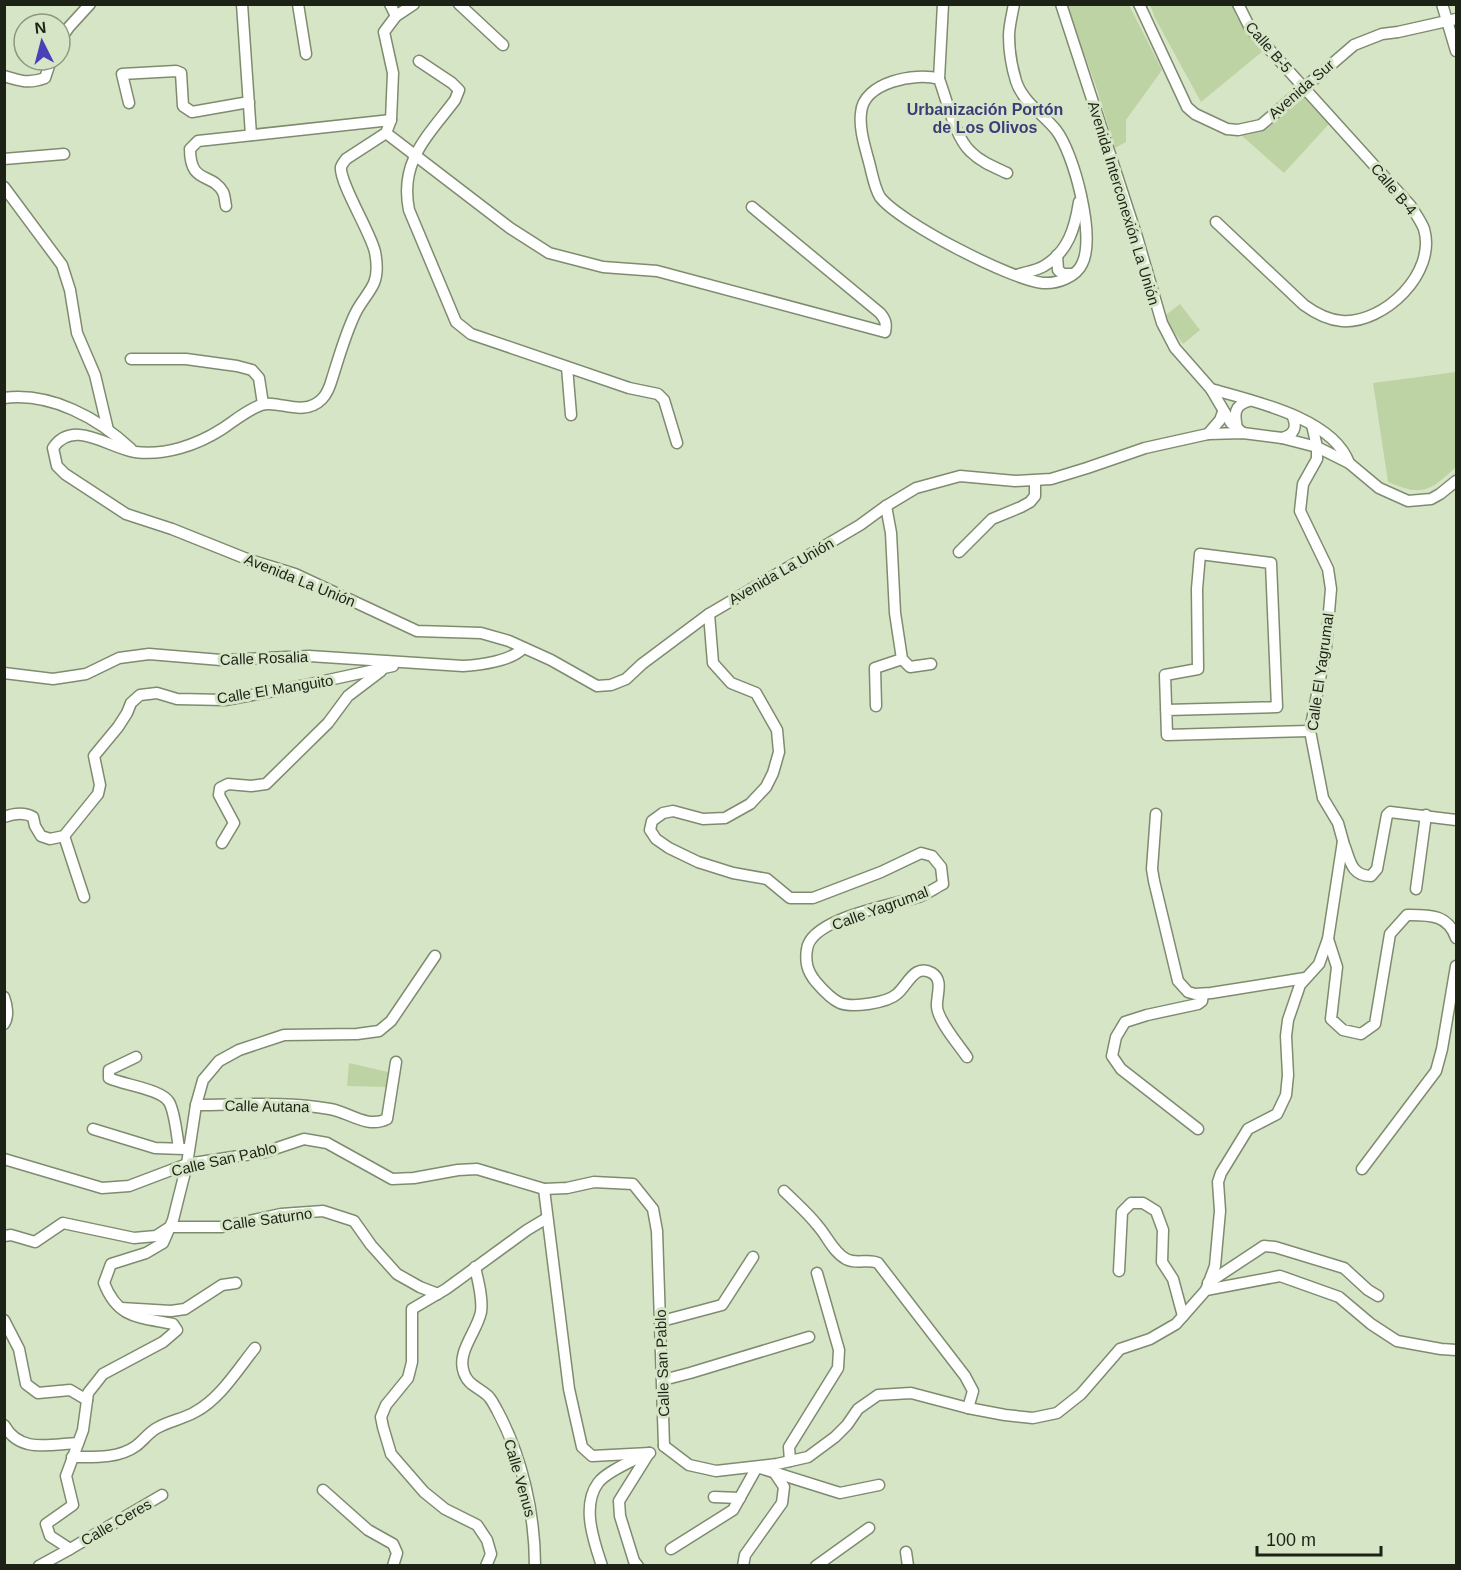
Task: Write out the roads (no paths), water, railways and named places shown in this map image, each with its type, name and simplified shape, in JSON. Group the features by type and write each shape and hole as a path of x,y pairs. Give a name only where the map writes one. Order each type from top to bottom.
{"street":[{"path":"72,24 90,4"},
{"path":"242,4 251,135"},
{"path":"298,4 306,54"},
{"path":"390,4 396,16"},
{"path":"131,360 186,359 237,366 252,370 259,378 263,404 295,408 321,400 329,388 347,333 361,302 374,282 377,268 374,249 346,184 341,169 342,164 386,133 391,120 393,73 384,32 396,16 414,4"},
{"path":"459,4 503,45"},
{"path":"943,4 939,79 962,140 969,151 985,163 1007,173"},
{"path":"939,79 927,76 904,78 880,87 866,99 861,112 864,144 874,183 881,197 931,235 1017,275 1044,283 1066,279 1082,264 1087,243 1086,224 1065,144 1056,129 1023,95 1016,82 1009,36 1014,4"},
{"name":"Avenida Interconexión La Unión","path":"1061,4 1137,237 1158,315 1175,348 1211,389"},
{"name":"Avenida Sur","path":"1139,4 1184,101 1195,114 1227,129 1239,130 1261,125 1342,53 1365,39 1452,21"},
{"name":"Calle B-5","path":"1238,4 1250,28 1304,87"},
{"path":"1442,4 1452,21 1456,51"},
{"path":"419,61 459,90 455,100 415,154 410,166 406,195 409,210 456,322 471,334 567,367 657,394 664,400 677,442"},
{"path":"129,103 122,74 176,71 181,73 183,106 192,112 249,102"},
{"path":"4,76 32,83 45,78 47,72"},
{"name":"Calle B-4","path":"1216,222 1304,305 1328,318 1353,321 1366,317 1391,305 1409,287 1423,261 1425,246 1424,230 1418,218 1410,205 1304,87"},
{"path":"226,206 224,193 195,171 190,162 190,149 198,141 391,120"},
{"path":"386,133 510,228 549,253 603,267 657,271 885,332 885,319 880,313 752,207"},
{"path":"4,159 64,154"},
{"path":"4,187 62,265 70,290 77,333 94,375 108,429"},
{"path":"1017,275 1043,267 1059,254 1076,223 1080,195"},
{"path":"1059,254 1071,252 1082,264"},
{"path":"1059,254 1058,270 1063,274 1073,274"},
{"path":"567,367 571,415"},
{"path":"1211,389 1223,412 1240,431"},
{"name":"Avenida La Unión","path":"1211,389 1292,415 1312,425 1340,445 1349,463"},
{"path":"4,398 36,397 89,417 108,429 134,452"},
{"path":"1240,431 1234,415 1242,403 1249,401"},
{"name":"Avenida La Unión","path":"263,404 219,432 167,452 134,452 84,435 69,435 59,439 53,448 57,466 65,474 126,514 181,532 247,559 295,574 417,631 481,633 509,641 551,660 597,686 611,685 626,679 642,664 709,614 860,525 916,488 960,476 1015,481 1051,479 1145,448 1208,434 1240,431 1317,447 1349,463 1379,488 1408,501 1431,500 1456,481"},
{"path":"1208,434 1220,420 1223,412"},
{"path":"1282,438 1292,434 1295,430 1295,420 1292,415"},
{"path":"1312,425 1317,447"},
{"name":"Calle El Yagrumal","path":"1317,447 1317,459 1301,493 1300,511 1328,569 1331,590 1326,646 1310,731 1323,798 1338,823 1354,870 1361,876 1371,876 1377,869 1387,814 1395,811 1426,815"},
{"path":"959,552 992,519 1030,502 1035,496 1035,481"},
{"path":"886,506 891,532 896,614 902,659 910,667 932,664"},
{"path":"1166,710 1277,708 1271,563 1200,554 1197,589 1197,669 1165,675 1166,710 1167,735 1310,731"},
{"name":"Calle Yagrumal","path":"709,614 713,663 731,683 756,693 777,730 779,752 773,773 766,786 750,804 724,818 703,819 673,812 663,813 652,821 650,830 663,844 698,862 733,873 767,879 790,898 813,898 881,872 921,853 932,856 941,867 943,884 920,896 869,909 820,931 808,943 805,960 809,974 822,989 840,1003 855,1005 882,1001 897,994 913,974 924,970 934,974 939,982 937,1008 942,1020 967,1057"},
{"name":"Calle Rosalia","path":"4,673 53,679 86,674 119,658 149,654 221,660 309,656 463,666 482,665 518,654 523,648"},
{"path":"876,706 875,668 902,659"},
{"name":"Calle El Manguito","path":"64,836 98,794 100,785 94,756 123,720 131,703 140,695 157,693 177,699 225,700 402,663"},
{"path":"222,843 234,823 219,795 220,788 228,784 251,786 266,784 328,723 348,696 386,668"},
{"path":"4,817 15,813 27,814 33,817 41,836 50,839 64,836 84,897"},
{"path":"1156,814 1152,869 1175,973 1183,988 1196,994 1305,978"},
{"path":"1416,889 1426,815 1456,820"},
{"path":"1207,1287 1215,1266 1220,1211 1218,1182 1242,1136 1248,1130 1277,1114 1282,1105 1288,1086 1286,1036 1288,1020 1300,985 1319,964 1328,939 1343,841"},
{"path":"1328,939 1337,967 1332,1018 1343,1030 1362,1034 1375,1024 1390,934 1407,915 1433,915 1453,928 1456,938"},
{"path":"185,1149 203,1080 219,1060 239,1050 284,1035 357,1034 379,1031 391,1021 435,956"},
{"path":"1362,1169 1436,1071 1456,966"},
{"path":"1198,1129 1121,1070 1112,1056 1116,1036 1125,1022 1198,1004 1202,1001 1203,993"},
{"path":"4,997 7,1004 7,1021 4,1024"},
{"path":"70,1549 50,1536 46,1524 73,1505 66,1476 83,1430 88,1394 103,1374 163,1342 177,1330 172,1324 128,1315 110,1297 104,1283 111,1264 146,1253 163,1243 170,1227 187,1164 185,1149 171,1104 162,1095 109,1078 109,1070 136,1057"},
{"name":"Calle Autana","path":"196,1105 293,1104 333,1109 368,1122 380,1122 387,1119 396,1062"},
{"path":"93,1129 155,1148 185,1149"},
{"name":"Calle San Pablo","path":"4,1159 102,1188 129,1186 187,1164 265,1152 304,1139 327,1143 392,1179 477,1169 544,1189 567,1188 594,1182 633,1184 653,1209 657,1231 662,1321 664,1446"},
{"path":"544,1189 569,1389 582,1447 592,1456 650,1453"},
{"path":"784,1191 817,1224 845,1259 856,1262 873,1260 878,1263 965,1376 973,1391 968,1408"},
{"path":"1119,1271 1122,1212 1131,1203 1143,1203 1156,1211 1163,1230 1162,1262 1173,1279 1183,1316"},
{"name":"Calle Saturno","path":"4,1236 11,1235 35,1242 63,1223 134,1238 156,1236 170,1227 222,1227 281,1214 323,1211 354,1221 371,1245 397,1274 438,1294"},
{"path":"486,1566 490,1554 487,1540 477,1525 445,1509 424,1492 391,1454 381,1417 386,1405 408,1378 412,1362 412,1309 438,1294 547,1218"},
{"path":"602,1566 592,1532 589,1503 598,1483 623,1465 664,1446 689,1465 716,1471 757,1467 808,1457 835,1437 848,1425 858,1409 878,1395 911,1393 968,1408 1033,1418 1057,1413 1081,1394 1120,1349 1150,1339 1176,1324 1207,1287 1264,1246 1275,1247 1344,1268 1378,1296"},
{"path":"662,1321 722,1305 753,1257"},
{"name":"Calle Venus","path":"475,1267 481,1298 481,1313 462,1358 464,1374 472,1385 488,1395 498,1411 518,1460 535,1535 535,1566"},
{"path":"790,1461 789,1447 838,1368 839,1350 817,1273"},
{"path":"1207,1287 1280,1276 1339,1297 1371,1324 1397,1341 1456,1350"},
{"path":"120,1308 171,1311 185,1309 222,1285 236,1283"},
{"path":"4,1320 19,1349 26,1384 38,1393 70,1389 87,1400"},
{"path":"663,1380 809,1337"},
{"path":"72,1457 106,1456 124,1452 135,1447 155,1429 195,1412 208,1403 255,1348"},
{"path":"4,1425 16,1439 24,1444 78,1443"},
{"path":"638,1566 634,1561 620,1516 619,1501 650,1453"},
{"path":"757,1467 840,1493 879,1485"},
{"path":"671,1549 733,1510 757,1467"},
{"path":"743,1566 745,1555 782,1503 784,1487 774,1473"},
{"path":"323,1490 368,1530 393,1544 397,1553 393,1566"},
{"name":"Calle Ceres","path":"39,1566 162,1495"},
{"path":"714,1497 740,1498"},
{"path":"816,1566 869,1528"},
{"path":"906,1552 908,1566"}],"district":[{"name":"Urbanización Portón de Los Olivos","path":"985,118"}]}
